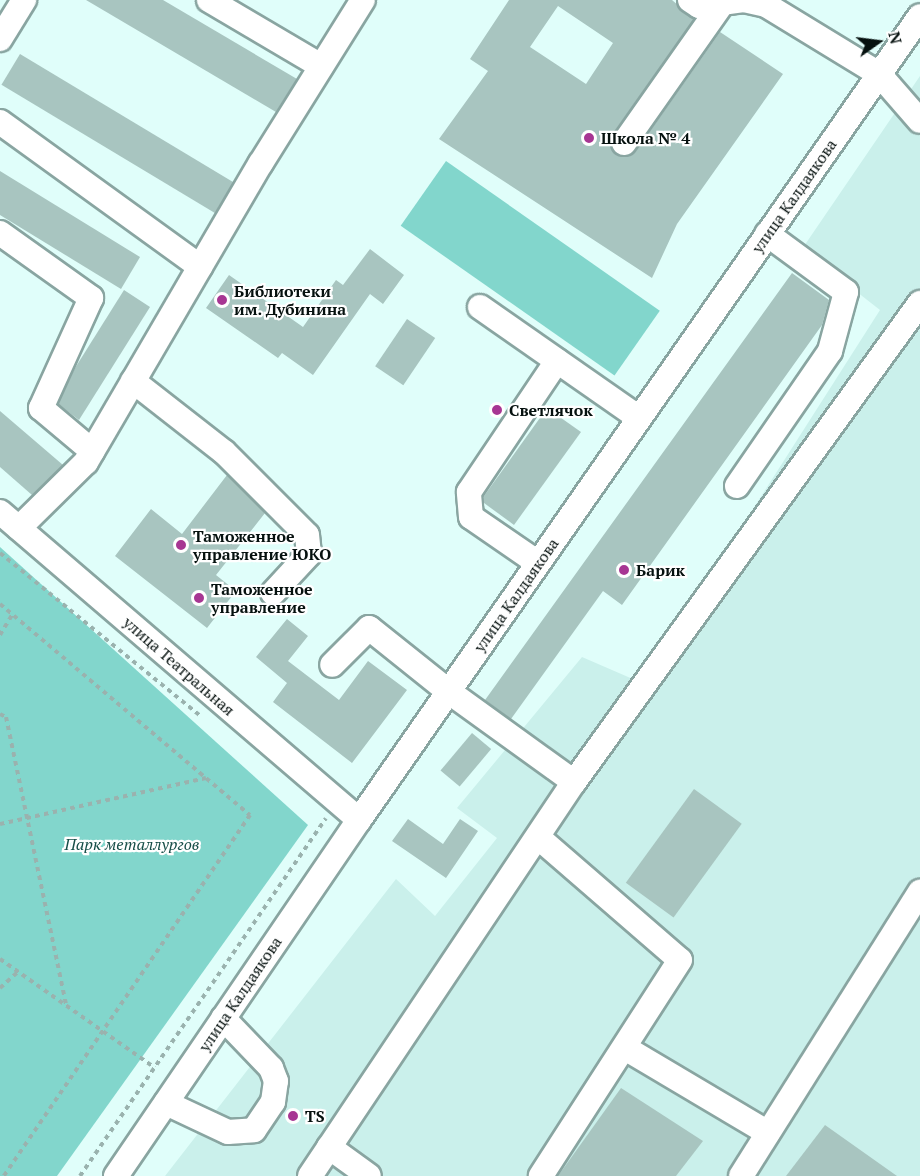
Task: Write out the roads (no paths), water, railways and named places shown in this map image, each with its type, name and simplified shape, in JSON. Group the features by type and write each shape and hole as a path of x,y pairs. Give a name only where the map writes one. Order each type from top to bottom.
{"street":[{"path":"2,29 24,0"},
{"path":"209,0 321,66"},
{"path":"19,528 92,451 200,267 363,0"},
{"path":"690,0 699,6 721,5 744,0 766,5 879,74 920,121"},
{"path":"624,143 721,5"},
{"name":"улица Калдаякова","path":"116,1176 448,691 920,16"},
{"path":"0,122 200,267"},
{"path":"0,233 91,298 40,408 92,451"},
{"path":"737,486 830,351 846,292 767,234"},
{"path":"310,1176 539,838 574,782 920,303"},
{"path":"480,307 639,418"},
{"path":"538,563 471,517 469,492 557,361"},
{"path":"133,381 224,452 307,535 309,554 273,593"},
{"name":"улица Театральная","path":"0,512 359,820"},
{"path":"332,665 369,628 448,691 574,782"},
{"path":"539,838 680,960 541,1176"},
{"path":"741,1176 920,892"},
{"path":"166,1103 228,1132 254,1130 273,1102 276,1081 271,1068 223,1018"},
{"path":"625,1048 768,1133"},
{"path":"329,1147 369,1176"}],"place":[{"name":"Школа № 4","path":"589,138"},
{"name":"Библиотеки им. Дубинина","path":"222,300"},
{"name":"Светлячок","path":"497,410"},
{"name":"Таможенное управление ЮКО","path":"181,545"},
{"name":"Барик","path":"624,570"},
{"name":"Таможенное управление","path":"199,598"},
{"name":"TS","path":"293,1116"}],"park label":[{"name":"Парк металлургов","path":"132,844"}]}
